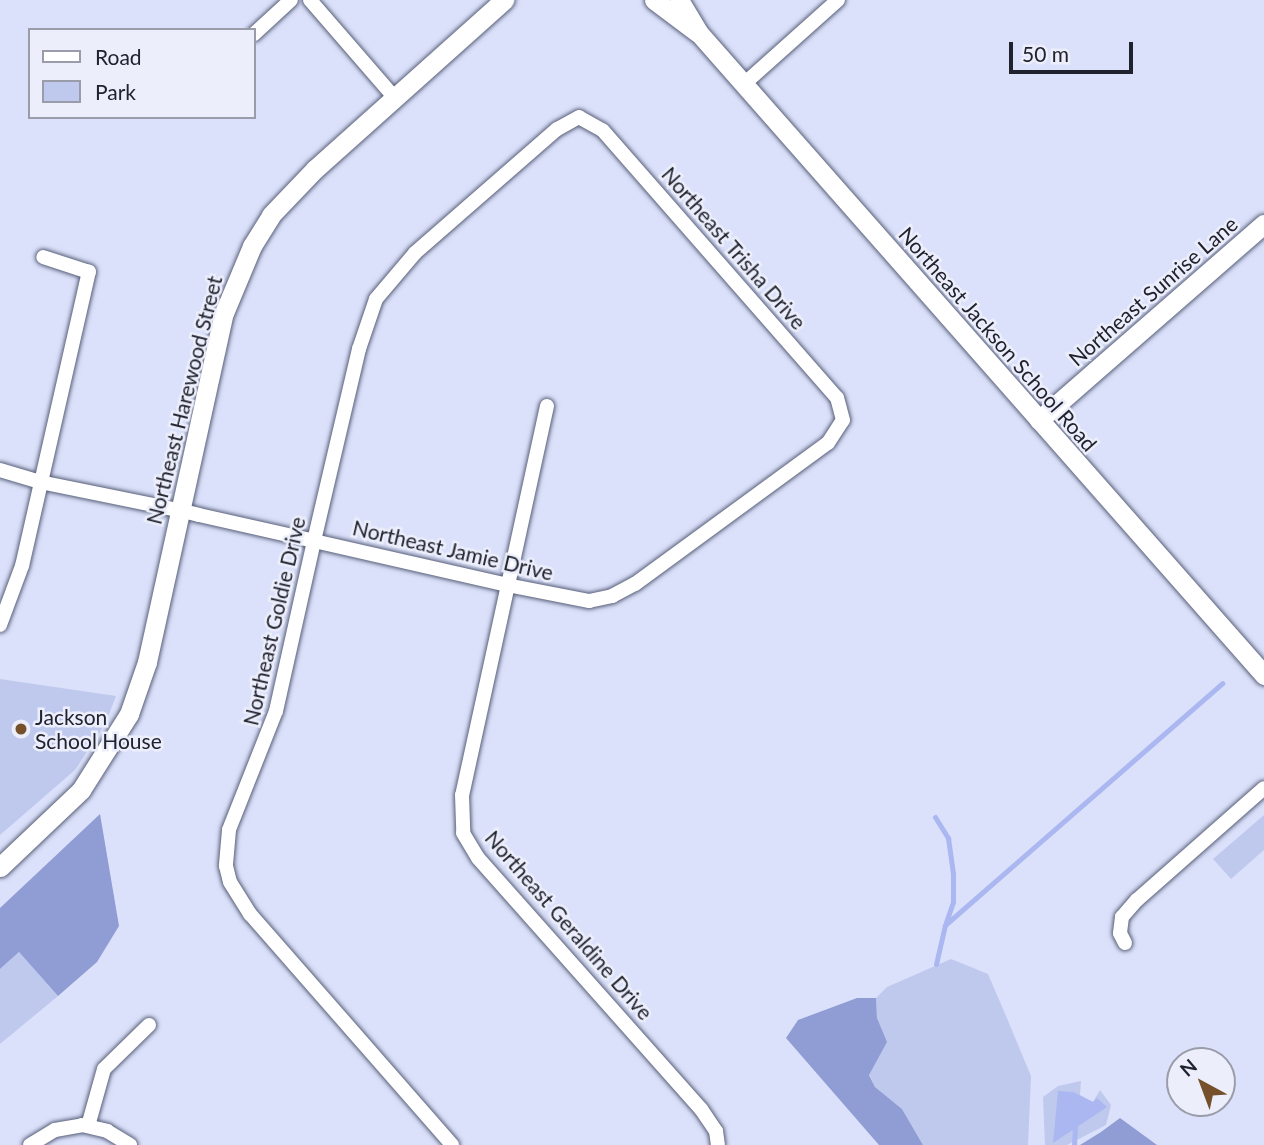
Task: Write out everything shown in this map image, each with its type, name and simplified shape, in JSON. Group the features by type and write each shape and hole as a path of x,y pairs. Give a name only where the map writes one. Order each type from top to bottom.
{"street":[{"path":"256,32 291,0"},
{"path":"310,0 394,97"},
{"name":"Northeast Harewood Street","path":"0,867 80,790 121,730 147,662 225,313 252,246 283,202 394,97 504,0"},
{"name":"Northeast Jackson School Road","path":"654,0 698,32"},
{"name":"Northeast Jackson School Road","path":"679,0 698,32 1264,675"},
{"path":"744,84 838,0"},
{"name":"Northeast Trisha Drive","path":"579,117 601,130 837,398 843,419"},
{"name":"Northeast Goldie Drive","path":"452,1145 250,914 230,882 226,866 229,830 276,712 359,349 376,299 415,253 557,129 579,117"},
{"name":"Northeast Sunrise Lane","path":"1039,420 1264,224"},
{"path":"0,625 22,566 89,272 43,257"},
{"name":"Northeast Geraldine Drive","path":"547,407 462,795 463,833 478,858 701,1109 716,1131 718,1145"},
{"name":"Northeast Jamie Drive","path":"0,470 40,482 180,510 589,601 612,596 828,443 843,419"},
{"path":"1125,943 1120,933 1122,917 1137,900 1264,788"},
{"path":"88,1126 104,1069 149,1025"},
{"path":"30,1145 62,1128 88,1126 130,1145"}],"green space":[{"path":"0,679 116,696 106,722 75,770 0,835"},
{"path":"1264,815 1264,850 1231,879 1213,859"},
{"path":"19,952 58,996 0,1044 0,969"},
{"path":"951,959 988,974 1031,1076 1028,1145 923,1145 902,1109 875,1087 869,1074 886,1042 877,1018 876,998 887,987"},
{"path":"1081,1081 1080,1095 1093,1102 1100,1090 1111,1105 1106,1125 1067,1145 1045,1145 1043,1097 1058,1086"}],"shaded area":[{"path":"100,814 119,926 97,962 58,996 19,952 0,969 0,908"},
{"path":"857,998 876,998 877,1018 887,1042 869,1075 875,1087 902,1109 923,1145 879,1145 786,1038 798,1020"},
{"path":"1058,1091 1073,1092 1093,1102 1097,1098 1107,1107 1053,1143"},
{"path":"1120,1118 1157,1145 1080,1145 1101,1132"}],"waterway":[{"path":"936,964 945,925 1222,683"},
{"path":"935,817 948,838 953,874 953,902 946,922"},
{"path":"1074,1145 1075,1125"}],"place":[{"name":"Jackson School House","path":"21,729"}]}
